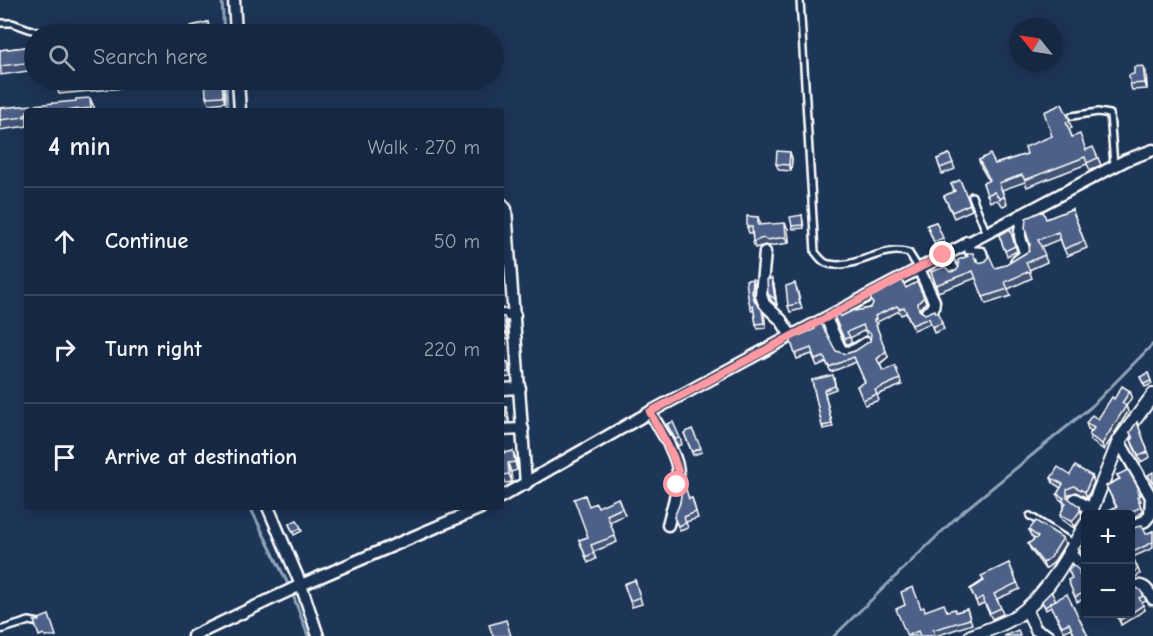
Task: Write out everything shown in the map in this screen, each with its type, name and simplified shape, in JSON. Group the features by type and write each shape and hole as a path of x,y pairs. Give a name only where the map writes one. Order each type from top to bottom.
{"street":[{"path":"234,0 235,24"},
{"path":"239,90 240,108"},
{"path":"504,496 650,412 791,336 857,305 967,242 1114,166 1153,150"},
{"path":"504,207 515,315 512,362 519,388 526,484"},
{"path":"1005,266 1022,259 1025,255 1020,238 1023,220 1021,215"},
{"path":"967,242 970,252 981,253 984,263"},
{"path":"765,252 761,295 764,304 781,320 791,336"},
{"path":"943,255 955,272"},
{"path":"919,269 934,301 933,309 927,312"},
{"path":"504,315 515,315"},
{"path":"826,318 841,350 853,351 866,343"},
{"path":"504,389 519,388"},
{"path":"1092,510 1119,441 1153,395"},
{"path":"650,412 673,456 678,471 668,525"},
{"path":"504,430 523,429"},
{"path":"1119,441 1151,497 1150,515 1145,521 1135,525"},
{"path":"1075,499 1089,510"},
{"path":"269,510 301,585 318,636"},
{"path":"193,636 301,585 476,510"},
{"path":"971,636 1003,623 1026,609 1046,587 1081,533"},
{"path":"1072,548 1082,564"},
{"path":"1135,587 1140,585 1146,588 1153,599"},
{"path":"1026,609 1036,630 1049,636"}],"lane":[{"path":"800,0 815,252 828,264 836,264 900,249 909,253 919,269"},
{"path":"0,23 24,28"},
{"path":"1072,117 1098,112 1110,114 1114,166"},
{"path":"972,196 986,232"},
{"path":"1030,516 1072,548"},
{"path":"0,630 29,621 39,623"}],"building":[{"path":"24,47 24,63 0,66 0,50"},
{"path":"1143,66 1145,83 1130,84 1129,75 1134,74 1134,67"},
{"path":"206,90 223,90 223,96 206,97"},
{"path":"90,98 91,108 24,108 24,117 0,120 0,108 76,101 76,99"},
{"path":"1062,104 1070,121 1066,122 1072,137 1080,134 1086,150 1093,147 1098,158 1087,163 1085,157 1025,180 1022,175 999,183 1004,197 1000,199 994,192 987,195 983,183 990,180 979,160 990,154 995,164 1027,154 1025,147 1052,136 1044,112"},
{"path":"777,151 790,152 789,165 776,164"},
{"path":"949,154 953,163 940,168 937,159"},
{"path":"960,180 970,204 952,212 944,196 955,191 951,184"},
{"path":"1072,209 1084,241 1064,249 1058,232 1038,240 1045,255 1026,263 1030,271 1005,282 1008,289 983,297 973,271 936,285 931,272 945,267 950,272 956,271 959,267 958,260 970,253 973,253 979,263 986,261 989,255 995,268 1006,265 1029,251 1030,244 1025,229 1026,218 1043,211 1046,219"},
{"path":"802,215 803,225 792,226 790,217"},
{"path":"747,216 758,217 758,225 785,223 786,237 767,240 763,238 753,242 752,227 747,227"},
{"path":"936,222 943,238 934,242 927,225"},
{"path":"1010,229 1015,246 1005,251 999,235"},
{"path":"753,279 752,293 755,302 762,310 764,323 756,324 753,305 750,306 746,280"},
{"path":"767,279 772,279 775,299 768,294"},
{"path":"902,280 906,288 917,282 924,297 918,303 919,310 925,314 935,310 942,323 932,327 929,318 912,325 904,307 899,309 897,306 875,316 874,320 886,351 877,359 883,371 895,366 900,379 875,390 877,394 863,400 857,386 865,382 854,357 829,367 824,357 815,360 811,348 795,354 790,339 815,329 814,326 820,322 836,351 845,354 855,351 870,341 871,334 865,330 863,325 847,332 850,337 844,339 834,316 839,313 840,317 854,310 870,308 873,304 870,297"},
{"path":"795,283 800,303 788,306 786,286"},
{"path":"504,362 508,362 509,372 504,373"},
{"path":"1148,373 1151,381 1144,384 1140,377"},
{"path":"833,375 835,386 824,390 832,424 822,426 812,380"},
{"path":"1122,386 1130,391 1122,403 1126,406 1102,444 1089,435 1094,428 1086,423 1092,415 1098,419"},
{"path":"673,422 680,438 675,439 667,424"},
{"path":"1137,422 1148,452 1139,456 1131,440 1133,439 1130,432"},
{"path":"692,429 701,448 692,452 684,433"},
{"path":"513,451 515,462 508,463 509,474 504,475 504,453"},
{"path":"1075,466 1092,476 1085,492 1074,486 1067,489 1067,497 1080,507 1080,511 1072,522 1060,515 1066,503 1062,501 1064,498 1057,494 1063,484 1051,478 1058,467 1070,475"},
{"path":"1128,470 1139,489 1137,497 1141,507 1135,510 1109,510 1117,507 1106,486 1120,479 1117,475"},
{"path":"1153,472 1153,483 1148,475"},
{"path":"685,486 696,512 684,517 686,523 678,526 674,517 680,503 682,487"},
{"path":"585,495 589,506 596,503 598,507 618,498 622,508 607,515 615,536 591,545 594,553 586,557 579,540 588,537 574,499"},
{"path":"297,520 301,528 293,532 289,524"},
{"path":"1036,521 1063,538 1051,557 1043,563 1028,544 1038,537 1029,530"},
{"path":"1142,525 1146,534 1153,531 1153,542 1135,551 1135,528"},
{"path":"1009,563 1017,583 994,594 1001,608 990,613 982,597 976,601 970,589 984,581 981,576"},
{"path":"1074,566 1081,572 1079,573 1081,594 1075,597 1068,580 1072,578 1068,569"},
{"path":"635,580 640,597 630,601 624,584"},
{"path":"913,587 921,608 924,607 925,611 944,604 947,611 955,609 956,612 967,609 970,619 933,630 936,636 920,636 918,631 907,636 896,609 905,605 901,592"},
{"path":"1135,589 1140,590 1144,596 1139,598 1143,605 1135,610"},
{"path":"1051,592 1056,600 1045,607 1042,601"},
{"path":"1067,594 1088,636 1075,636 1069,623 1062,626 1050,603"},
{"path":"49,615 56,636 45,636 44,634 39,636 34,621 39,621"},
{"path":"506,620 511,636 493,636 489,625"},
{"path":"1018,630 1020,636 1004,636"}],"waterway":[{"path":"222,0 223,24"},
{"path":"226,90 227,108"},
{"path":"834,636 960,514 1091,407 1153,344"},
{"path":"251,510 288,584"},
{"path":"293,595 308,636"}],"route":[{"path":"677,485 678,471 673,456 650,412 943,255"}]}
